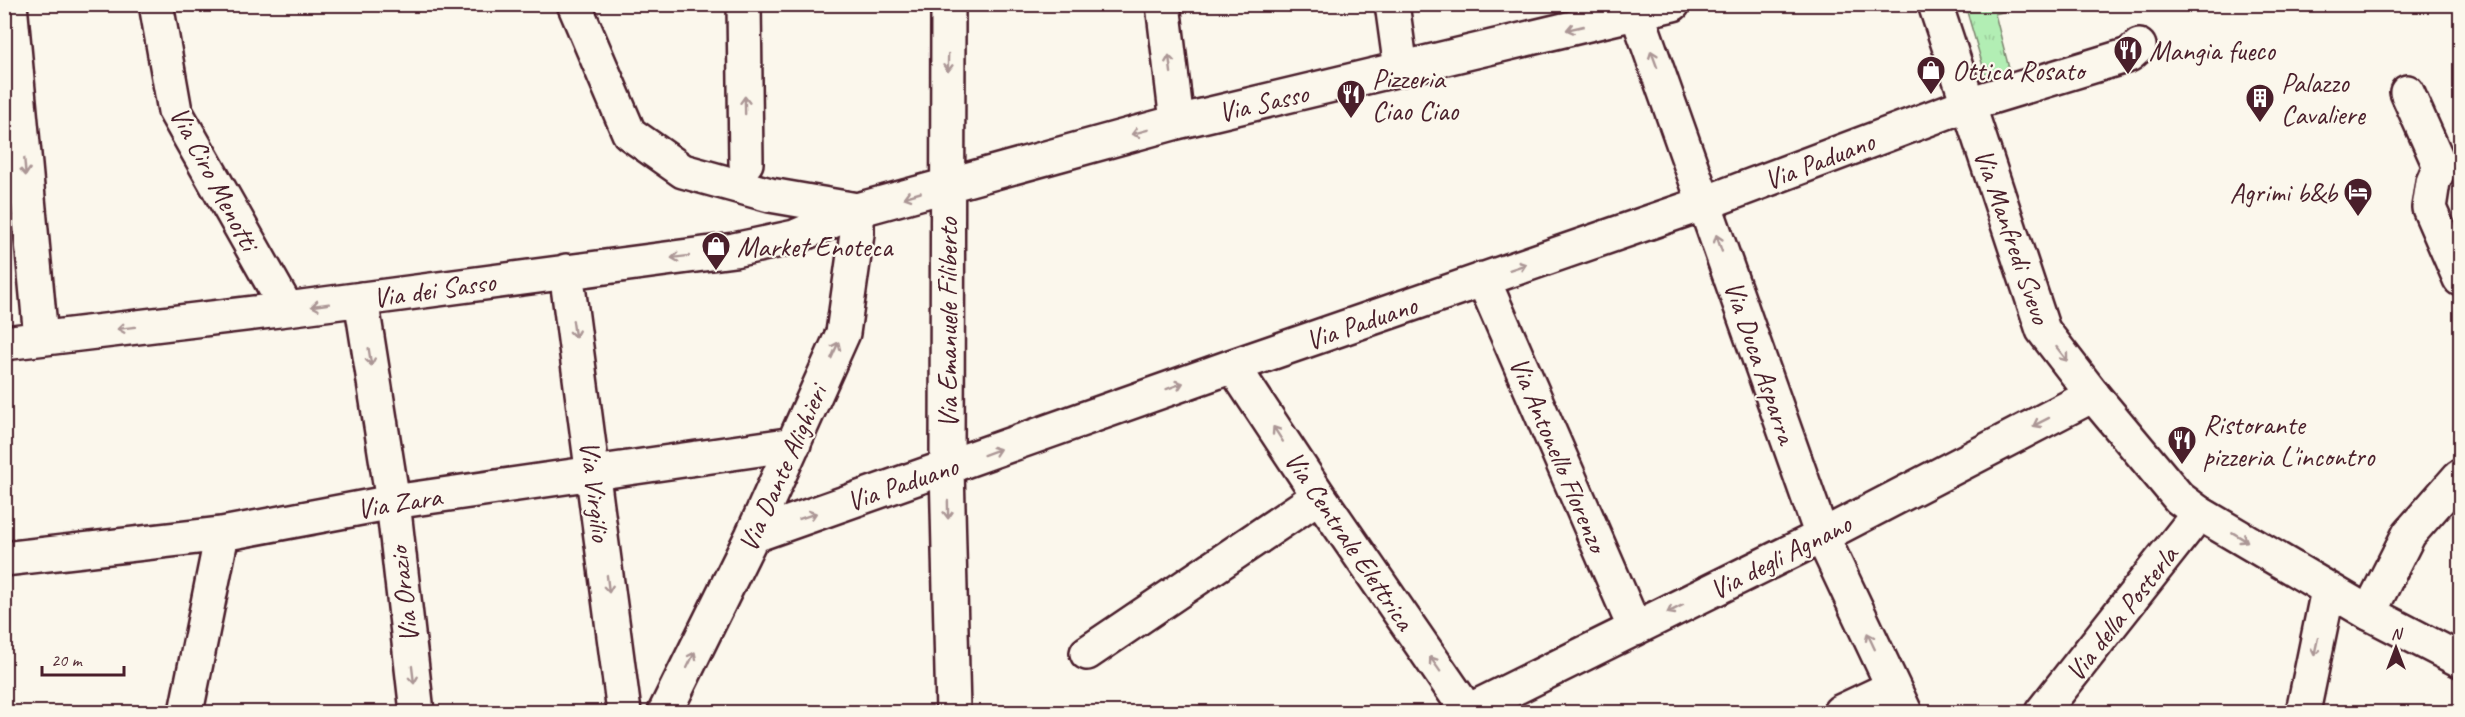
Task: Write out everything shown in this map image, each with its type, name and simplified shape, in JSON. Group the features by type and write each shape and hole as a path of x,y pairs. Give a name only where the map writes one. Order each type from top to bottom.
{"street":[{"path":"10,4 10,72 41,338"},
{"name":"Via Ciro Menotti","path":"156,4 175,111 287,309"},
{"path":"574,4 629,133 683,171 770,195 857,210"},
{"path":"744,4 746,163"},
{"name":"Via Emanuele Filiberto","path":"948,4 947,468 953,712"},
{"path":"1163,4 1177,122"},
{"path":"1392,4 1401,69"},
{"name":"Via Sasso","path":"857,210 1177,122 1401,69 1637,9 1672,4"},
{"name":"Via Manfredi Svevo","path":"1935,4 2043,330 2093,395 2179,498 2199,513 2328,590 2460,660"},
{"name":"Via Duca Asparra","path":"1637,9 1821,536 1899,700"},
{"name":"Via Paduano","path":"752,536 1233,366 1705,203 1968,104 2129,55 2139,46"},
{"path":"2407,92 2440,166 2433,182 2429,208 2460,279"},
{"name":"Via dei Sasso","path":"4,343 287,309 734,250 795,237 857,210"},
{"name":"Via Dante Alighieri","path":"665,712 752,536 843,333 857,234 857,210"},
{"name":"Via Virgilio","path":"566,271 624,712"},
{"name":"Via Antonello Florenzo","path":"1483,279 1635,629"},
{"name":"Via Orazio","path":"361,299 393,502 417,712"},
{"name":"Via Centrale Elettrica","path":"1233,366 1467,712"},
{"name":"Via degli Agnano","path":"1467,712 1821,536 2093,395"},
{"name":"Via Zara","path":"4,559 222,534 393,502 794,444"},
{"path":"2369,613 2409,534 2459,477"},
{"path":"1087,653 1319,496"},
{"name":"Via della Posterla","path":"2042,712 2199,513"},
{"path":"186,712 222,534"},
{"path":"2303,712 2328,590"},
{"path":"1840,712 1899,700"}],"green space":[{"path":"1965,5 2017,5 2017,8 1995,14 2013,84 1990,90"}],"place":[{"name":"Mangia fueco","path":"2128,76"},
{"name":"Ottica Rosato","path":"1931,96"},
{"name":"Pizzeria Ciao Ciao","path":"1351,120"},
{"name":"Palazzo Cavaliere","path":"2260,124"},
{"name":"Agrimi b&b","path":"2358,218"},
{"name":"Market Enoteca","path":"716,272"},
{"name":"Ristorante pizzeria L'incontro","path":"2182,466"}]}
